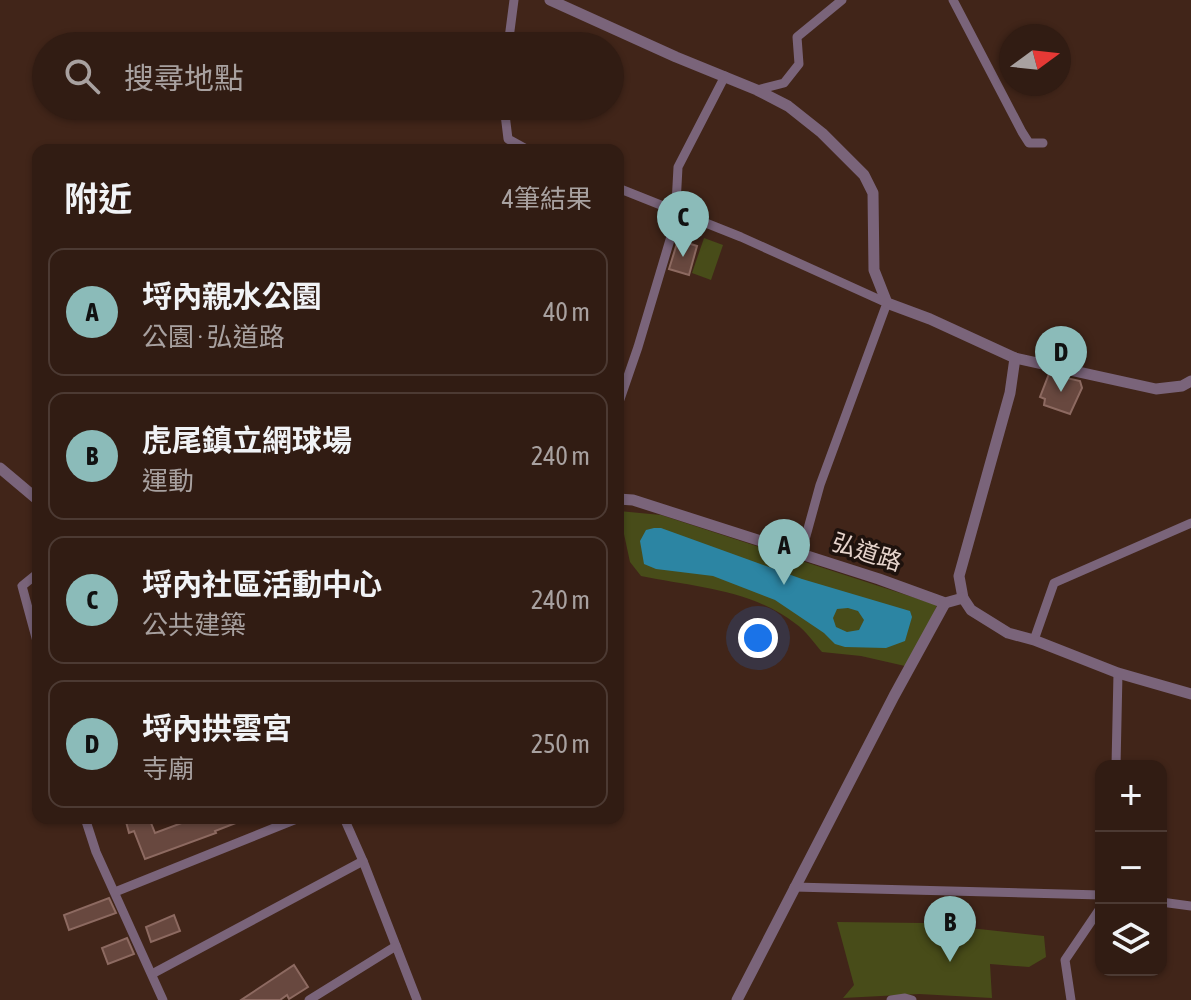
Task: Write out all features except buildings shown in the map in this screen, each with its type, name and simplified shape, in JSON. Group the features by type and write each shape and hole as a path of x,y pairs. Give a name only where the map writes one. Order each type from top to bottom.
{"street":[{"path":"510,32 514,0"},
{"path":"550,0 621,32"},
{"path":"757,90 784,83 799,64 797,37 842,0"},
{"path":"953,0 1022,132 1029,143 1043,143"},
{"path":"624,33 788,106 822,133 864,175 873,193 874,270 887,303 820,485 801,554"},
{"path":"624,388 675,223 678,167 725,76"},
{"path":"506,120 508,139 514,144"},
{"path":"624,190 741,237 1015,358 1156,389 1182,386 1191,381"},
{"path":"1015,358 1010,393 959,576 963,598 971,610 1008,633 1118,673 1191,694"},
{"path":"0,468 32,495"},
{"name":"弘道路","path":"624,499 879,579 945,603"},
{"path":"1034,640 1054,583 1191,523"},
{"path":"32,578 22,586 32,623"},
{"path":"737,1000 945,603 963,598"},
{"path":"1116,760 1118,673"},
{"path":"87,824 96,852 163,1000"},
{"path":"115,892 284,824"},
{"path":"347,824 417,1000"},
{"path":"152,974 363,861"},
{"path":"794,887 1095,895"},
{"path":"1167,903 1191,906"},
{"path":"1071,1000 1065,960 1095,916"},
{"path":"309,1000 396,946"},
{"path":"891,1000 912,1000"}],"green space":[{"path":"704,238 723,245 711,280 692,273"},
{"path":"624,511 661,515 937,605 924,637 905,666 861,656 822,652 800,627 760,603 722,591 641,576 630,562 624,534"},
{"path":"837,922 924,923 1044,936 1046,957 1029,967 990,964 992,998 919,994 843,998 854,985"}],"water":[{"path":"661,528 802,579 910,611 912,617 905,641 886,648 845,647 835,644 775,600 713,576 656,569 644,564 640,541 646,530","holes":["837,609 858,611 864,620 859,630 847,632 836,627 833,618"]}],"place":[{"name":"埒內社區活動中心","path":"683,257"},
{"name":"埒內拱雲宮","path":"1061,392"},
{"name":"埒內親水公園","path":"784,585"},
{"name":"虎尾鎮立網球場","path":"950,962"}]}
